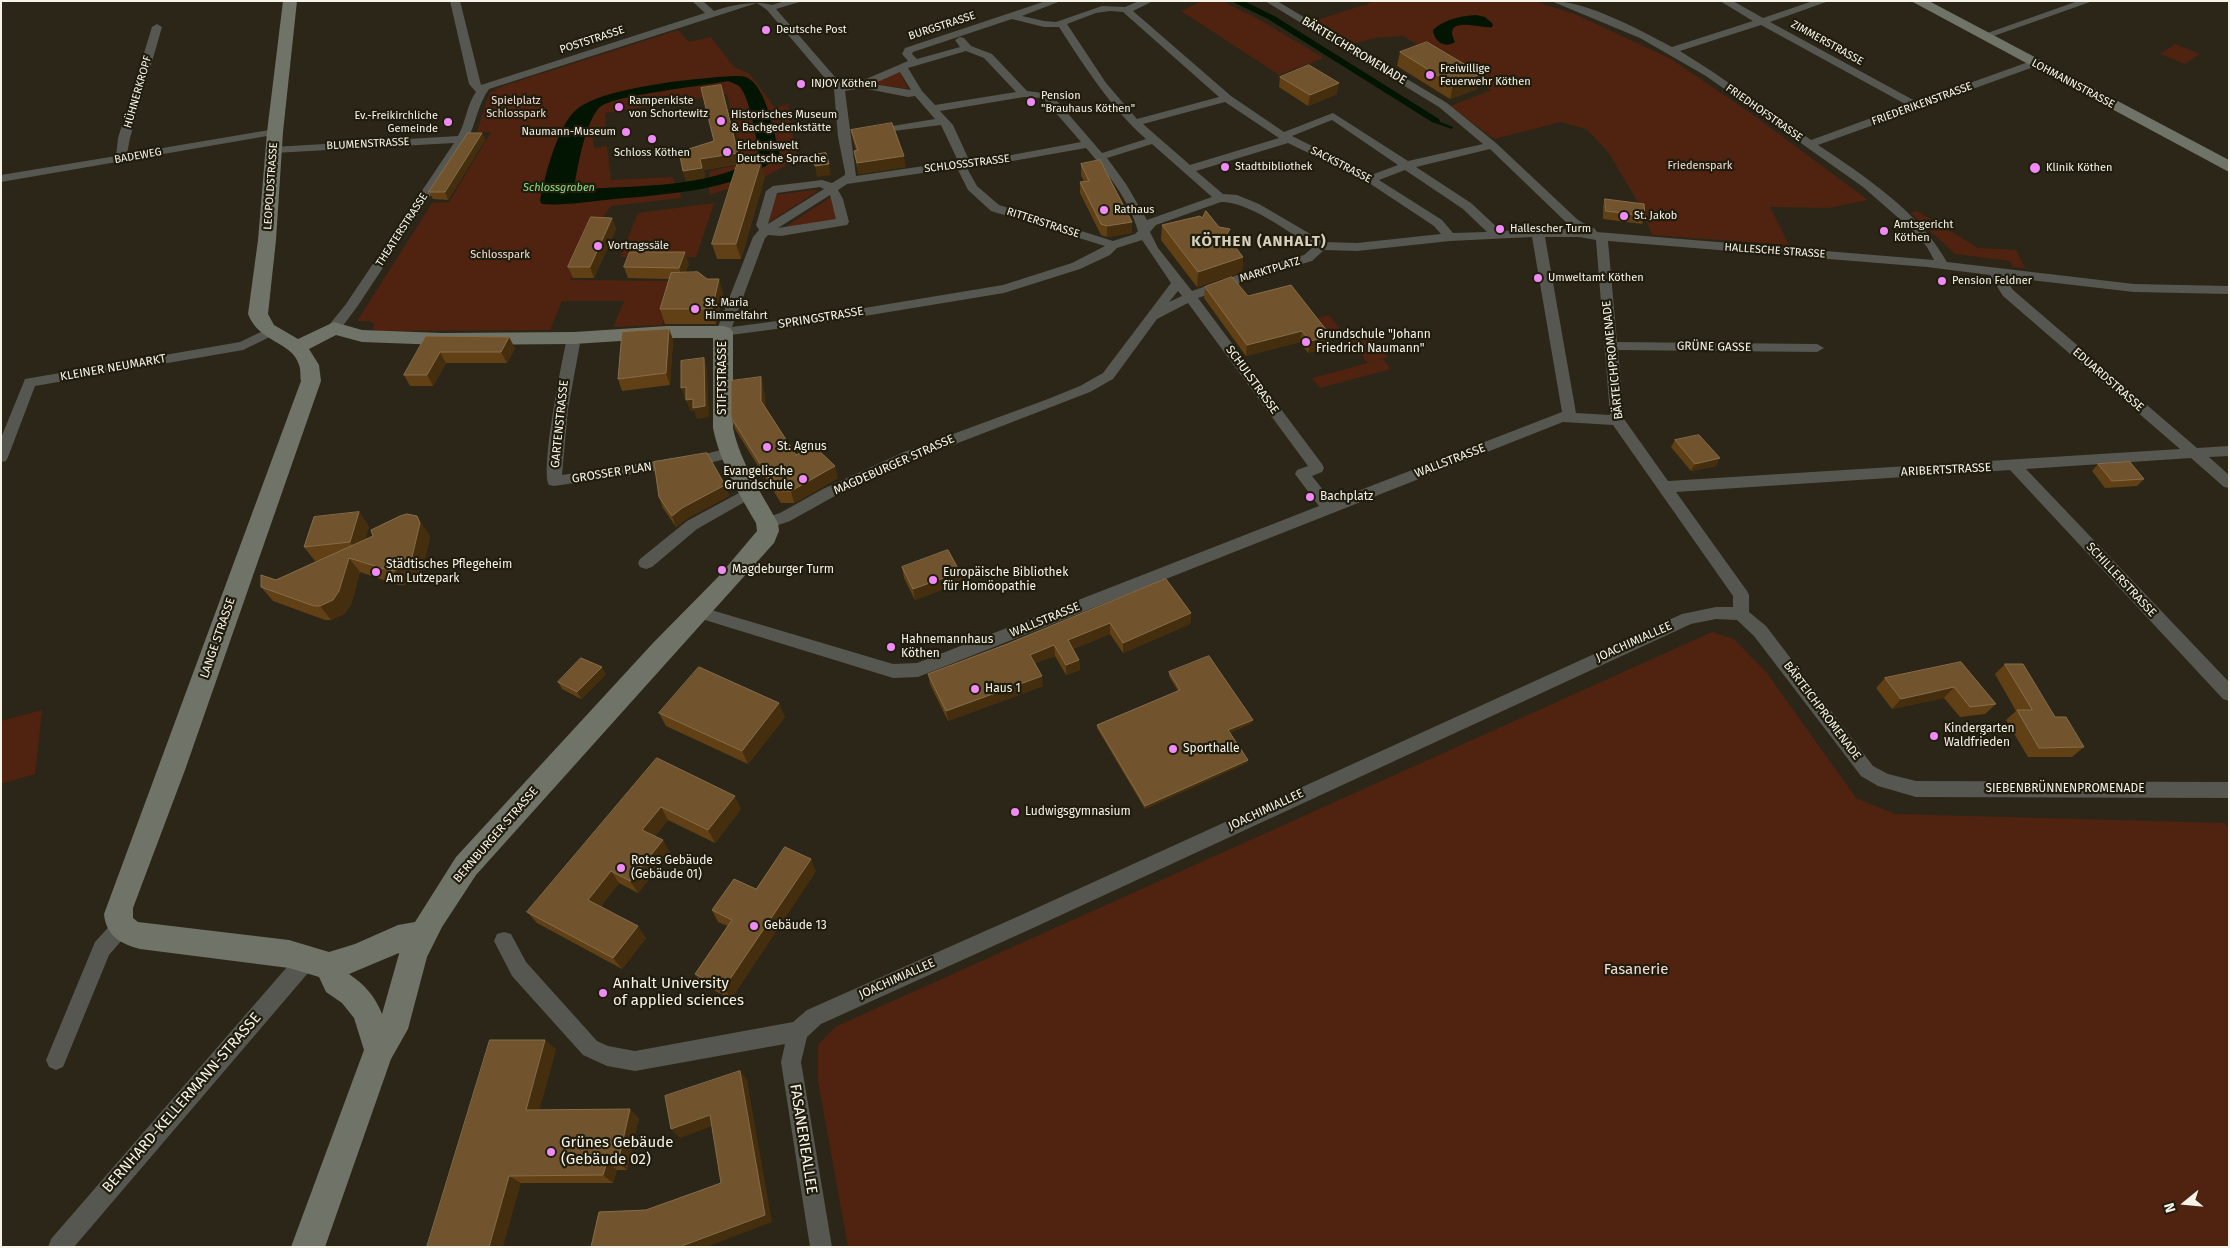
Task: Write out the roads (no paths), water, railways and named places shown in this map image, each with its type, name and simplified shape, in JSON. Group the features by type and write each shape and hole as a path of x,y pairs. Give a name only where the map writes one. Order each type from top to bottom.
{"main road":[{"name":"LEOPOLDSTRASSE","path":"290,1 274,141 267,240 258,314 260,322 299,349"},
{"name":"LOHMANNSTRASSE","path":"1918,1 2229,167"},
{"name":"SPRINGSTRASSE","path":"334,328 350,334 376,338 574,338 667,332 723,332"},
{"name":"THEATERSTRASSE","path":"299,349 334,328"},
{"name":"STIFTSTRASSE","path":"723,332 723,428 729,453 767,523"},
{"name":"LANGE STRASSE","path":"121,927 118,914 122,901 172,770 308,392 311,381 310,364 299,349"},
{"path":"698,612 728,582 766,537 768,531 767,523"},
{"name":"BERNBURGER STRASSE","path":"308,1247 379,1050 393,1029 411,961 423,934 447,892 466,866 698,612"},
{"path":"121,927 128,933 140,936 289,954 318,963 359,957 398,939 423,934"},
{"path":"318,963 336,982 352,993 365,1008 373,1027 379,1050"}],"street":[{"path":"455,1 474,84 481,91"},
{"path":"697,1 712,14"},
{"name":"POSTSTRASSE","path":"481,91 494,84 754,1"},
{"path":"760,1 770,8 839,89 844,137 851,172 850,176 844,181 765,231"},
{"path":"770,8 798,1"},
{"name":"BURGSTRASSE","path":"915,62 907,54 909,50 1056,1"},
{"path":"1012,16 1060,24 1096,5 1126,10 1148,1"},
{"name":"BÄRTEICHPROMENADE","path":"1270,1 1443,105 1492,145 1574,223 1602,237 1617,420 1741,595 1741,614 1760,631 1867,771 1884,781 1902,786"},
{"name":"FRIEDHOFSTRASSE","path":"1556,1 1590,13 1672,50 1848,171 1904,217 1929,242 1943,265"},
{"name":"ZIMMERSTRASSE","path":"1725,1 1918,106"},
{"path":"1672,50 1824,1"},
{"path":"1984,36 2088,1"},
{"name":"SACKSTRASSE","path":"1126,10 1227,98 1285,138 1370,179 1438,223 1450,237"},
{"path":"1060,24 1102,85 1135,123 1220,198"},
{"name":"HÜHNERKROPF","path":"121,158 124,138 157,27"},
{"path":"956,34 967,48 988,56 1024,94"},
{"path":"839,89 862,85 915,62 967,48"},
{"name":"FRIEDERIKENSTRASSE","path":"1809,144 2035,63"},
{"name":"RITTERSTRASSE","path":"903,68 918,93 944,121 964,159 962,170 972,188 995,208 1113,245"},
{"path":"862,85 908,94 918,93"},
{"name":"THEATERSTRASSE","path":"334,328 347,313 462,139 470,124 481,91"},
{"path":"932,109 1024,94 1047,96 1100,157 1131,202 1141,220 1143,230 1152,248 1177,283 1191,296"},
{"path":"1135,123 1227,98"},
{"path":"1186,170 1285,138 1333,116 1467,206 1498,236"},
{"path":"844,137 944,121"},
{"name":"BLUMENSTRASSE","path":"274,141 462,139"},
{"path":"1100,157 1154,140"},
{"name":"BADEWEG","path":"1,179 121,158 274,141"},
{"name":"SCHLOSSSTRASSE","path":"844,181 1024,157 1089,144"},
{"path":"1370,179 1408,165 1492,145"},
{"path":"822,183 832,188 836,193 843,222 780,232 765,231 762,226 770,193 773,190 822,183"},
{"path":"1143,230 1152,222 1220,198 1233,198 1256,207 1321,246"},
{"name":"SPRINGSTRASSE","path":"723,332 822,319 1033,282 1076,266 1106,252 1113,245 1134,240 1139,237 1143,230"},
{"name":"STIFTSTRASSE","path":"723,332 759,237 765,231"},
{"name":"HALLESCHE STRASSE","path":"1321,246 1385,245 1450,237 1579,233 1602,237 1943,265 2134,288 2229,290"},
{"path":"1538,234 1570,416"},
{"name":"MARKTPLATZ","path":"1191,296 1253,274 1308,258 1321,246"},
{"name":"EDUARDSTRASSE","path":"1994,272 2008,293 2229,483"},
{"name":"MAGDEBURGER STRASSE","path":"767,523 786,517 836,489 909,456 1053,402 1098,382 1108,376 1177,283"},
{"name":"MAGDEBURGER STRASSE","path":"1154,316 1191,296"},
{"name":"SCHULSTRASSE","path":"1191,296 1317,468 1302,474 1330,508"},
{"name":"KLEINER NEUMARKT","path":"1,457 30,382 243,346 272,331"},
{"name":"GARTENSTRASSE","path":"554,481 564,375 574,338"},
{"name":"GRÜNE GASSE","path":"1611,346 1817,348"},
{"name":"WALLSTRASSE","path":"698,612 893,671 918,670 1559,418 1570,416 1617,420"},
{"name":"ARIBERTSTRASSE","path":"1664,487 2229,451"},
{"name":"GROSSER PLAN","path":"554,481 709,458 729,453"},
{"name":"SCHILLERSTRASSE","path":"2014,466 2229,694"},
{"path":"646,563 692,525 750,492"},
{"name":"JOACHIMIALLEE","path":"798,1031 814,1016 1026,922 1688,618 1716,613 1741,614"},
{"name":"SIEBENBRÜNNENPROMENADE","path":"1902,786 1916,789 2229,790"},
{"path":"56,1060 102,949 121,927"},
{"path":"504,941 519,969 590,1048 607,1056 635,1061 798,1031"},
{"name":"BERNHARD-KELLERMANN-STRASSE","path":"59,1247 318,963"},
{"name":"FASANERIEALLEE","path":"798,1031 791,1062 821,1247"}],"water":[{"path":"1231,1 1244,1 1276,17 1439,119 1440,122 1453,127 1452,129 1432,122 1268,19"},
{"path":"1476,15 1485,17 1493,24 1492,27 1458,25 1453,28 1452,33 1455,42 1447,45 1440,43 1435,38 1433,30 1442,23 1459,17"},
{"name":"Schlossgraben","path":"718,77 746,77 759,90 769,112 780,155 764,167 745,176 702,189 578,203 542,204 540,201 542,191 553,152 563,127 576,110 589,102 607,95 628,90 651,85","holes":["728,81 739,86 743,91 755,131 759,158 739,168 697,180 588,189 575,184 580,155 587,131 595,113 600,107 640,95"]}],"place":[{"name":"Deutsche Post","path":"766,30"},
{"name":"Freiwillige Feuerwehr Köthen","path":"1430,75"},
{"name":"INJOY Köthen","path":"801,84"},
{"name":"Pension \"Brauhaus Köthen\"","path":"1031,102"},
{"name":"Rampenkiste von Schortewitz","path":"619,107"},
{"name":"Historisches Museum & Bachgedenkstätte","path":"721,121"},
{"name":"Ev.-Freikirchliche Gemeinde","path":"448,122"},
{"name":"Naumann-Museum","path":"626,132"},
{"name":"Schloss Köthen","path":"652,139"},
{"name":"Erlebniswelt Deutsche Sprache","path":"727,152"},
{"name":"Stadtbibliothek","path":"1225,167"},
{"name":"Klinik Köthen","path":"2035,168"},
{"name":"Rathaus","path":"1104,210"},
{"name":"St. Jakob","path":"1624,216"},
{"name":"Hallescher Turm","path":"1500,229"},
{"name":"Amtsgericht Köthen","path":"1884,231"},
{"name":"Vortragssäle","path":"598,246"},
{"name":"Umweltamt Köthen","path":"1538,278"},
{"name":"Pension Feldner","path":"1942,281"},
{"name":"St. Maria Himmelfahrt","path":"695,309"},
{"name":"Grundschule \"Johann Friedrich Naumann\"","path":"1306,342"},
{"name":"St. Agnus","path":"767,447"},
{"name":"Evangelische Grundschule","path":"803,479"},
{"name":"Bachplatz","path":"1310,497"},
{"name":"Magdeburger Turm","path":"722,570"},
{"name":"Städtisches Pflegeheim Am Lutzepark","path":"376,572"},
{"name":"Europäische Bibliothek für Homöopathie","path":"933,580"},
{"name":"Hahnemannhaus Köthen","path":"891,647"},
{"name":"Haus 1","path":"975,689"},
{"name":"Kindergarten Waldfrieden","path":"1934,736"},
{"name":"Sporthalle","path":"1173,749"},
{"name":"Ludwigsgymnasium","path":"1015,812"},
{"name":"Rotes Gebäude (Gebäude 01)","path":"621,868"},
{"name":"Gebäude 13","path":"754,926"},
{"name":"Anhalt University of applied sciences","path":"603,993"},
{"name":"Grünes Gebäude (Gebäude 02)","path":"551,1152"}],"district":[{"name":"KÖTHEN (ANHALT)","path":"1259,242"}],"park label":[{"name":"Spielplatz Schlosspark","path":"516,107"},
{"name":"Friedenspark","path":"1700,166"},
{"name":"Schlosspark","path":"500,255"},
{"name":"Fasanerie","path":"1636,970"}]}
